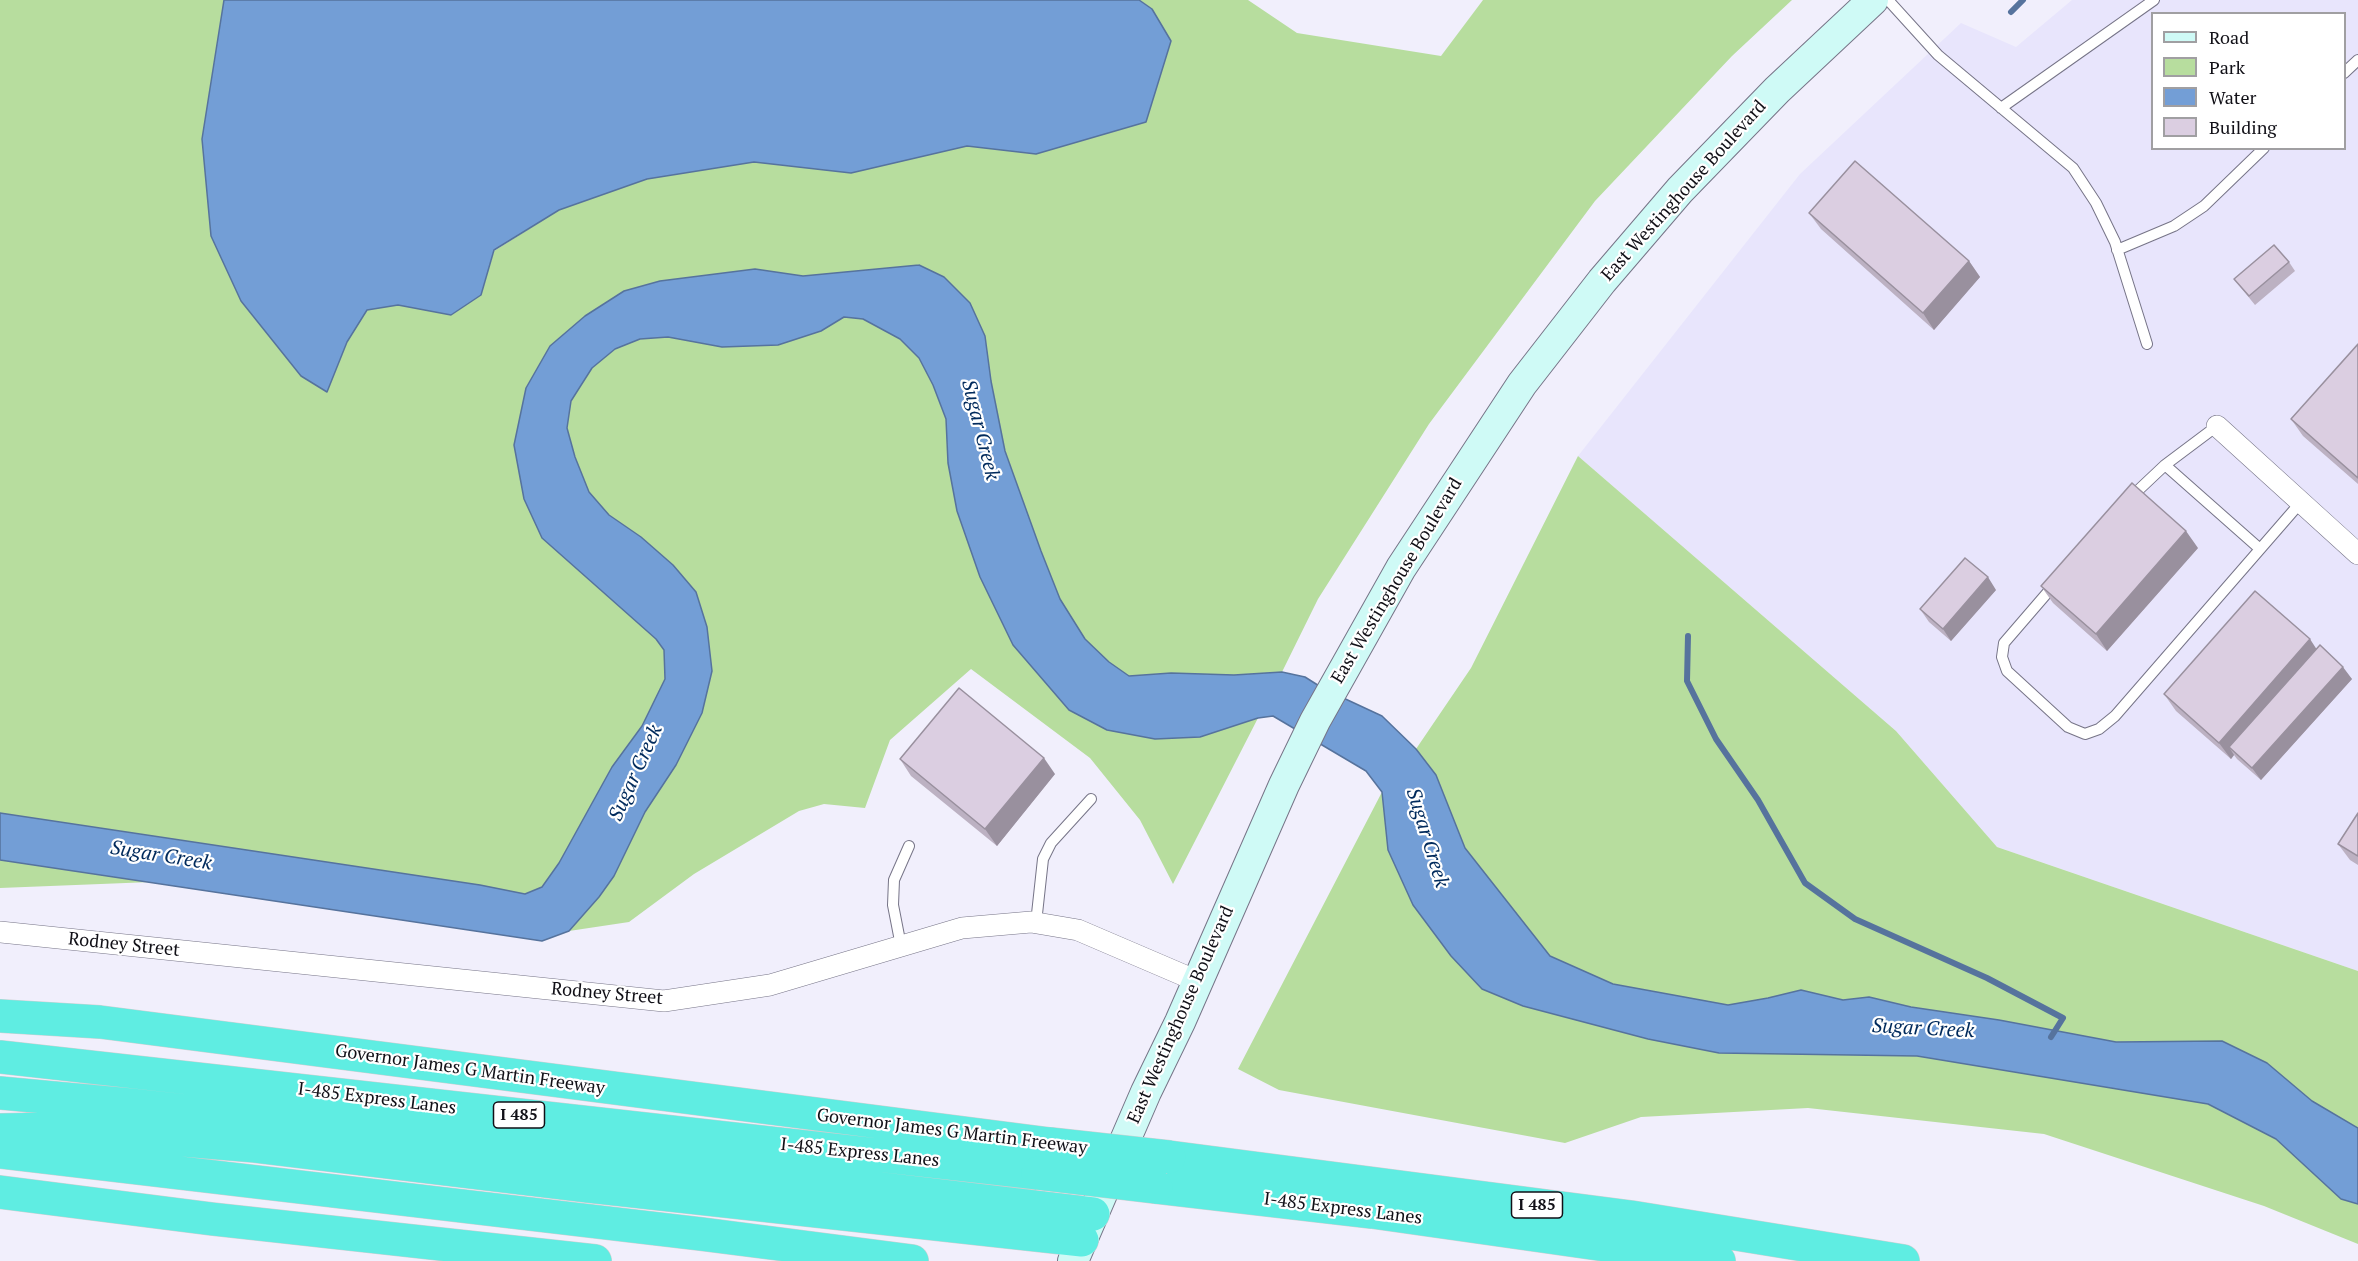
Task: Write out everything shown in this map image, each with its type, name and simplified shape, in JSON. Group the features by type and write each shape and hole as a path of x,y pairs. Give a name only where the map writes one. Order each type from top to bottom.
{"highway":[{"name":"Governor James G Martin Freeway","path":"0,1016 100,1022 1044,1159 1631,1217 1903,1261"},
{"path":"0,1041 100,1022"},
{"name":"I-485 Express Lanes","path":"0,1058 1044,1159"},
{"path":"0,1093 659,1162 1082,1239"},
{"path":"0,1130 51,1129 255,1146 600,1187 1082,1239"},
{"path":"0,1152 912,1261"},
{"name":"I-485 Express Lanes","path":"1163,1172 1384,1214 1719,1261"},
{"path":"0,1192 212,1219 595,1261"}],"main road":[{"name":"East Westinghouse Boulevard","path":"1082,1239 1284,785 1325,702 1401,568 1522,384 1602,281 1704,165 1777,90 1873,0"}],"street":[{"path":"2217,426 2358,554"},
{"name":"Rodney Street","path":"0,932 664,1001 770,985 962,928 1036,923 1078,930 1197,981"}],"lane":[{"path":"1888,0 1938,55 2073,168 2096,203 2117,250 2147,344"},
{"path":"2001,108 2151,2"},
{"path":"2346,71 2358,60"},
{"path":"2117,250 2174,226 2204,206 2262,150"},
{"path":"2122,507 2165,465 2217,426"},
{"path":"2165,465 2260,549"},
{"path":"2059,579 2004,643 2002,657 2007,671 2068,727 2085,734 2099,729 2115,716 2301,502"},
{"path":"1036,923 1043,859 1051,843 1091,799"},
{"path":"901,946 893,905 894,880 909,846"}],"shaded area":[{"path":"2072,0 2358,0 2358,971 1997,847 1896,731 1578,456 1800,174 1961,23 2016,47"}],"green space":[{"path":"0,0 224,0 202,139 327,392 347,342 367,310 398,305 451,315 481,295 494,251 559,210 647,179 754,162 851,173 967,146 1036,154 1146,122 1152,9 1140,0 1248,0 1297,33 1441,56 1483,0 1792,0 1732,56 1595,201 1429,424 1318,599 1282,672 1234,675 1171,673 1128,676 1085,639 1060,599 1005,451 985,336 970,303 944,277 919,265 803,276 755,269 660,281 624,291 585,316 550,346 514,445 524,499 542,538 656,639 664,650 665,679 642,726 612,767 559,863 542,887 525,894 480,885 0,813"},
{"path":"844,317 863,319 900,339 919,358 933,385 946,419 948,463 957,511 980,577 1013,645 1069,709 1107,730 1200,737 1258,718 1173,884 1140,820 1090,758 971,669 890,740 865,808 824,804 799,811 694,874 629,922 569,931 614,876 645,812 676,765 702,713 696,592 673,565 641,537 609,515 589,493 567,428 571,401 592,368 615,349 640,339 668,337 722,347 821,331"},
{"path":"1578,456 1896,731 1997,847 2358,971 2358,1128 2312,1101 2267,1063 2171,1041 2116,1042 1999,1020 1911,1007 1869,997 1843,1000 1801,990 1728,1005 1613,984 1550,956 1465,848 1436,775 1416,749 1471,668"},
{"path":"1382,792 1388,850 1413,905 1451,956 1719,1053 1917,1056 2208,1104 2276,1139 2341,1199 2358,1204 2358,1244 2264,1206 2044,1134 1808,1108 1641,1117 1565,1143 1279,1090 1238,1069"},
{"path":"0,860 151,882 0,888"}],"water":[{"path":"224,0 1139,0 1152,9 1171,41 1146,122 1036,154 967,146 851,173 754,162 647,179 559,210 494,250 481,295 451,315 398,305 367,310 347,342 327,392 301,376 241,301 211,236 202,139"},
{"name":"Sugar Creek","path":"919,265 944,277 970,303 985,336 1005,451 1060,599 1085,639 1109,662 1129,676 1171,673 1234,675 1282,672 1305,677 1324,689 1382,716 1416,749 1436,775 1465,848 1550,956 1613,984 1728,1005 1801,990 1843,1000 1869,997 1911,1007 1999,1020 2116,1042 2222,1041 2267,1063 2312,1101 2358,1128 2358,1204 2341,1199 2276,1139 2208,1104 1917,1056 1719,1053 1648,1039 1523,1006 1482,989 1451,956 1413,905 1388,850 1382,792 1366,771 1273,716 1258,718 1200,737 1155,739 1107,730 1069,710 1013,645 980,577 957,511 948,463 946,419 933,385 919,358 900,339 863,319 844,317 821,331 778,345 722,347 668,337 640,339 615,349 592,368 571,401 567,428 575,457 589,492 609,515 641,537 673,565 696,592 707,627 712,671 702,713 676,765 645,812 614,876 569,931 542,941 0,860 0,813 480,885 525,894 542,887 559,863 612,767 642,726 665,679 664,650 656,639 542,538 524,499 514,445 526,388 550,346 585,316 624,291 660,281 755,269 803,276"}],"building":[{"path":"1855,161 1969,261 1923,313 1809,213"},
{"path":"2274,245 2289,262 2249,296 2234,279"},
{"path":"2358,344 2358,478 2291,419"},
{"path":"2132,483 2186,531 2096,634 2041,586"},
{"path":"1965,558 1988,577 1943,629 1920,609"},
{"path":"2255,591 2310,639 2219,743 2164,694"},
{"path":"2320,645 2343,667 2252,768 2229,747"},
{"path":"959,688 1044,758 985,829 900,759"},
{"path":"2358,813 2358,856 2338,844"}],"waterway":[{"path":"2011,12 2023,0"},
{"path":"1688,636 1687,681 1716,739 1758,800 1805,883 1855,919 1987,978 2063,1018 2051,1037"}]}
